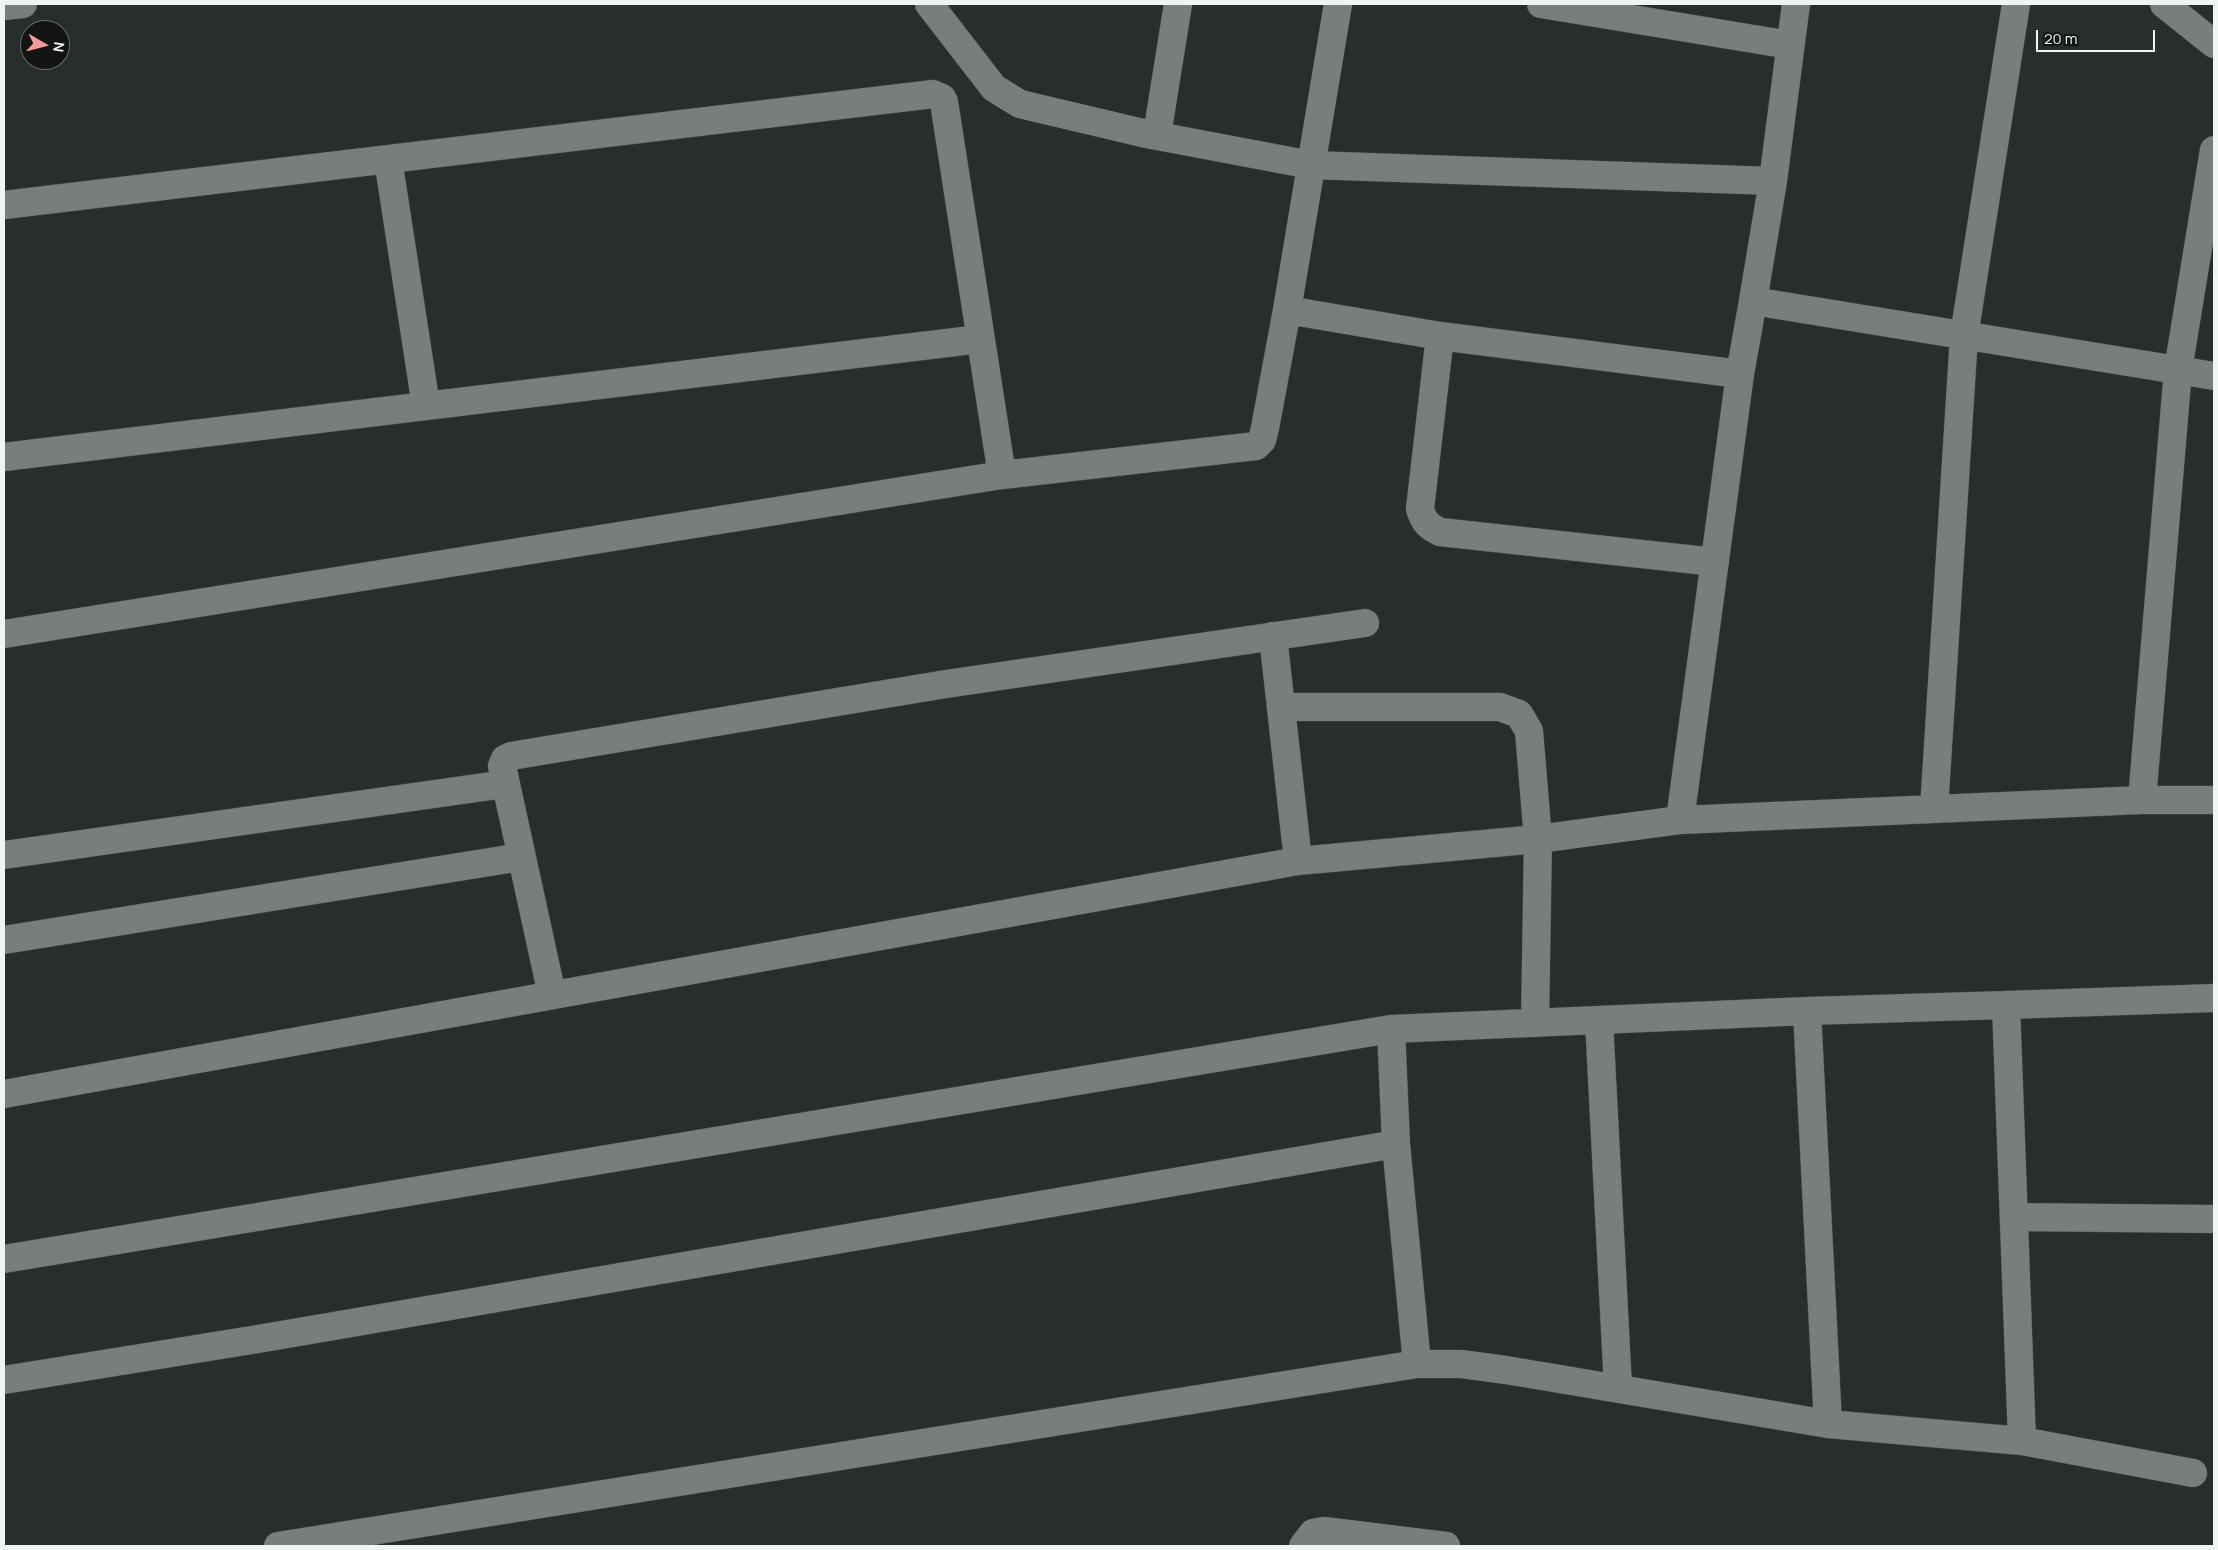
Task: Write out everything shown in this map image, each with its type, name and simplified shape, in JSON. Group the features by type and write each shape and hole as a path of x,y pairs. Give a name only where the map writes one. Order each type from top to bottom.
{"street":[{"path":"4,6 22,4"},
{"path":"929,4 994,88 1002,95 1020,104 1157,136 1311,164 1773,181"},
{"path":"1157,136 1178,4"},
{"path":"4,634 1002,475 1256,446 1262,440 1265,428 1287,310 1338,4"},
{"path":"1541,4 1790,45"},
{"path":"1680,820 1740,374 1773,181 1796,4"},
{"path":"1934,809 1964,336 2016,4"},
{"path":"2164,4 2214,44"},
{"path":"4,205 933,94 942,98 944,102 1002,475"},
{"path":"2142,800 2178,370 2214,150"},
{"path":"388,159 426,406"},
{"path":"1753,301 2214,376"},
{"path":"1287,310 1440,336 1740,374"},
{"path":"1440,336 1420,509 1424,521 1430,528 1440,532 1714,562"},
{"path":"4,457 980,339"},
{"path":"552,995 505,784 502,766 504,759 511,756 946,684 1365,623"},
{"path":"1273,636 1298,861"},
{"path":"1281,707 1500,706 1520,714 1529,731 1538,839 1535,1023"},
{"path":"4,855 505,784"},
{"path":"4,1094 1298,861 1538,839 1680,820 2142,800 2214,800"},
{"path":"4,940 521,857"},
{"path":"4,1259 1391,1029 1806,1011 2214,998"},
{"path":"2006,1005 2022,1441"},
{"path":"1806,1011 1828,1424"},
{"path":"1599,1020 1618,1388"},
{"path":"1391,1029 1396,1144 1417,1364"},
{"path":"4,1380 258,1339 1396,1144"},
{"path":"2014,1217 2214,1219"},
{"path":"278,1546 1417,1364 1461,1364 1618,1388 1828,1424 2022,1441 2193,1473"},
{"path":"1303,1546 1313,1533 1324,1532 1446,1546"}]}
